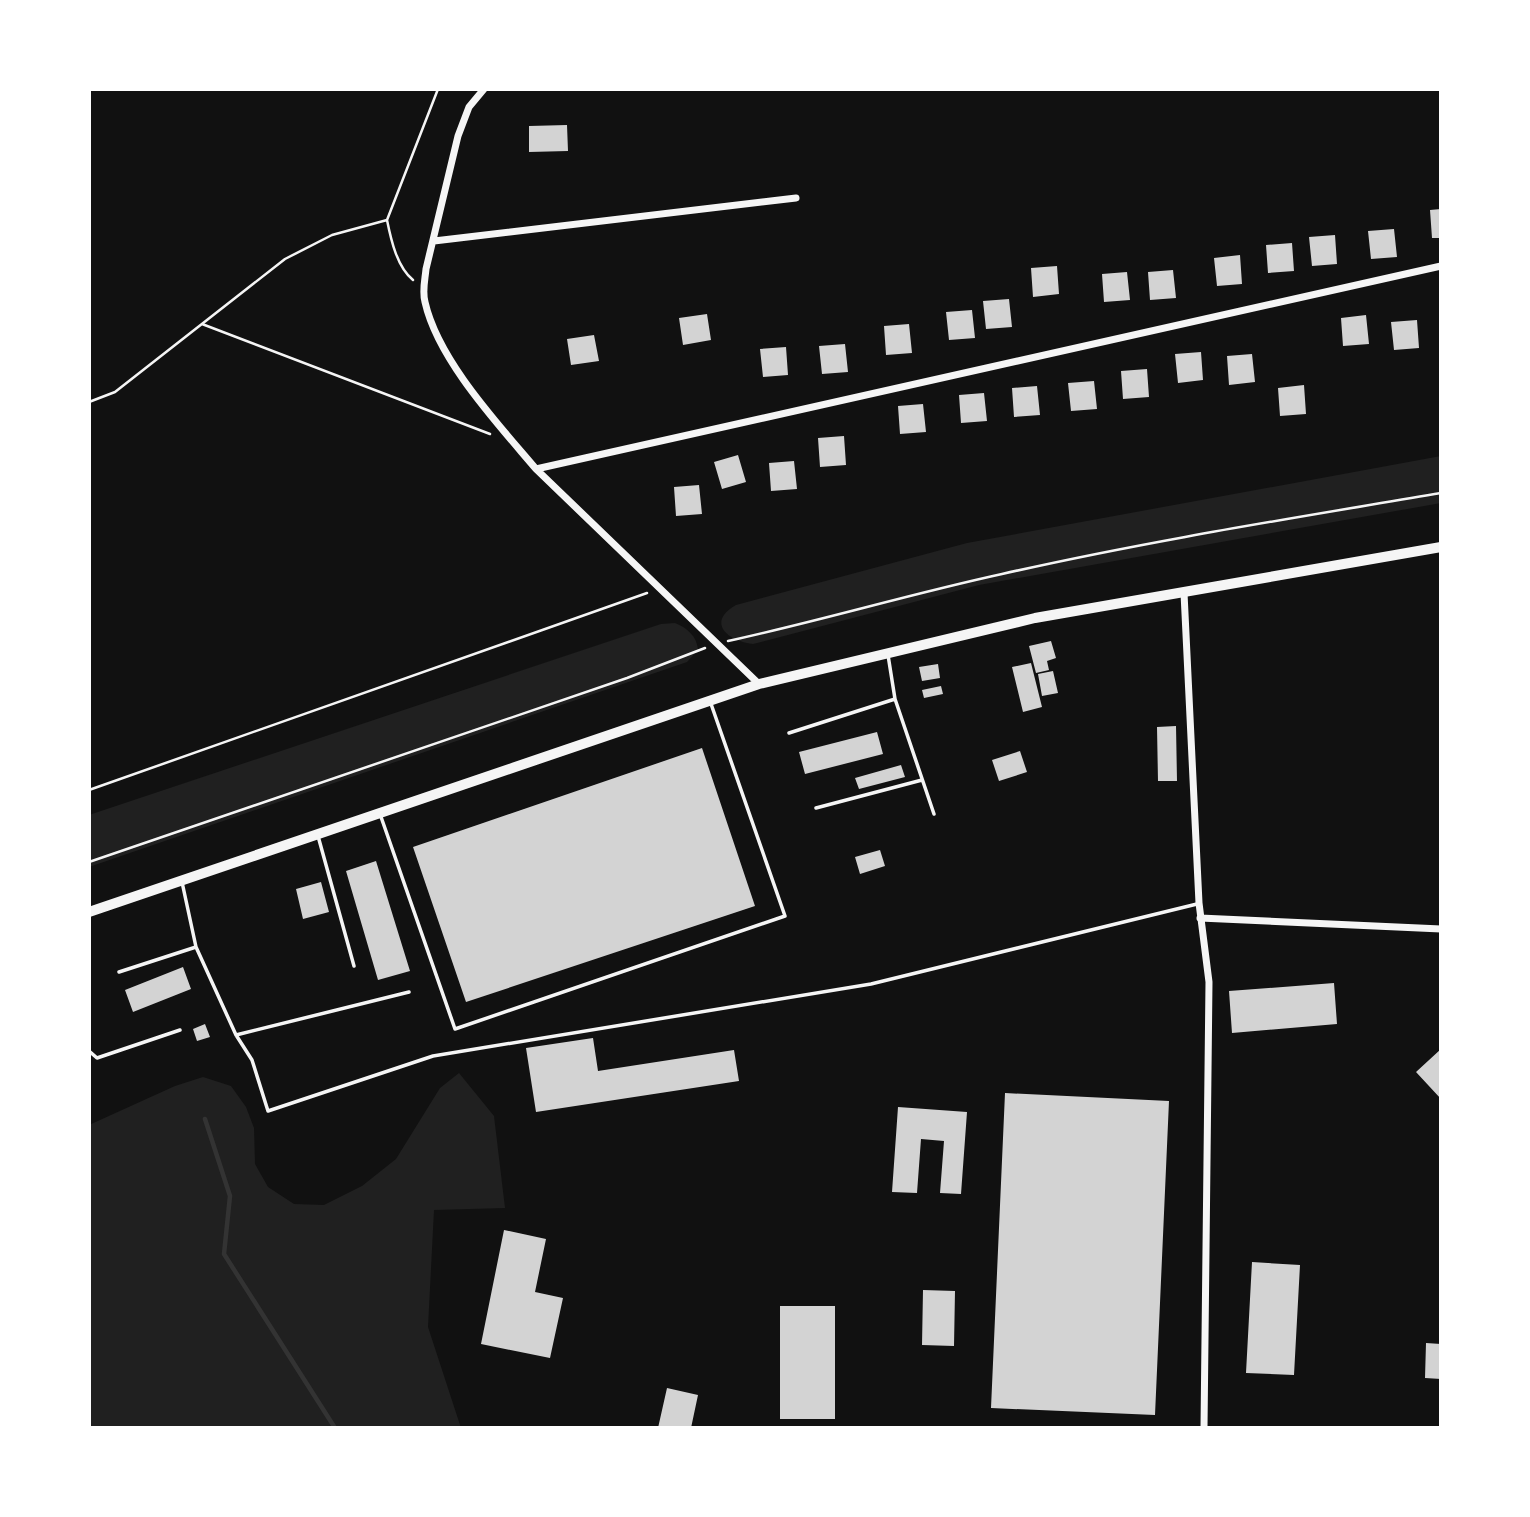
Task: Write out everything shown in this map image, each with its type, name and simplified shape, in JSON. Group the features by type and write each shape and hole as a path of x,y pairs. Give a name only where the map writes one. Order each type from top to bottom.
{"street":[{"path":"484,89 469,107 458,136 423,290 430,318 445,351 485,408 537,469 760,684"},
{"path":"434,241 796,198"},
{"path":"537,469 1441,266"},
{"path":"89,912 760,684 1035,618 1441,547"},
{"path":"1184,593 1199,903 1209,982 1204,1428"},
{"path":"1200,918 1441,929"}],"lane":[{"path":"888,653 895,699 934,814"},
{"path":"789,733 895,699"},
{"path":"380,812 455,1029 468,1025 785,916 710,701"},
{"path":"816,808 922,780"},
{"path":"317,834 354,966"},
{"path":"182,880 196,947 236,1035 252,1060 268,1111 433,1056 871,984 1199,903"},
{"path":"119,972 196,947"},
{"path":"236,1035 409,992"},
{"path":"89,1051 97,1058 180,1030"}],"path":[{"path":"423,290 407,275 392,241 387,220 438,89"},
{"path":"89,402 115,392 285,259 332,235 387,220"},
{"path":"202,324 514,443"},
{"path":"89,862 627,678 717,643 807,624 1002,574 1244,526 1441,493"},
{"path":"89,790 660,588"}],"shaded area":[{"path":"1441,456 1441,503 979,585 753,644 728,635 721,624 727,611 736,605 967,543"},
{"path":"675,623 691,633 696,641 698,650 687,662 89,867 89,815 661,624"},
{"path":"459,1073 494,1116 505,1208 434,1210 428,1327 461,1428 89,1428 89,1125 175,1086 203,1077 231,1086 246,1107 254,1128 255,1164 268,1187 294,1204 324,1205 362,1186 396,1159 440,1088"}],"building":[{"path":"567,125 568,151 529,152 529,126"},
{"path":"1441,209 1441,238 1432,238 1430,210"},
{"path":"1394,229 1397,257 1371,259 1368,231"},
{"path":"1335,235 1337,264 1312,266 1309,237"},
{"path":"1292,243 1294,271 1268,273 1266,245"},
{"path":"1240,255 1242,284 1217,286 1214,258"},
{"path":"1057,266 1059,294 1033,297 1031,268"},
{"path":"1173,270 1176,298 1150,300 1148,272"},
{"path":"1127,272 1130,300 1104,302 1102,274"},
{"path":"1009,299 1012,327 986,329 983,301"},
{"path":"972,310 975,338 949,340 946,312"},
{"path":"707,314 711,340 683,345 679,318"},
{"path":"1366,315 1369,344 1343,346 1341,318"},
{"path":"1417,320 1419,348 1394,350 1391,322"},
{"path":"909,324 912,353 886,355 884,326"},
{"path":"594,335 599,361 571,365 567,339"},
{"path":"845,344 848,372 822,374 819,346"},
{"path":"786,347 788,375 763,377 760,349"},
{"path":"1201,352 1203,380 1178,383 1175,354"},
{"path":"1252,354 1255,382 1229,385 1227,356"},
{"path":"1147,369 1149,397 1123,399 1121,371"},
{"path":"1094,381 1097,409 1071,411 1068,383"},
{"path":"1304,385 1306,414 1280,416 1278,388"},
{"path":"1037,386 1040,415 1014,417 1012,388"},
{"path":"984,393 987,421 961,423 959,395"},
{"path":"923,404 926,432 900,434 898,406"},
{"path":"844,436 846,465 820,467 818,438"},
{"path":"738,455 746,482 722,489 714,462"},
{"path":"794,461 797,489 771,491 769,463"},
{"path":"699,485 702,514 676,516 674,487"},
{"path":"1051,641 1056,658 1047,661 1049,670 1036,673 1029,646"},
{"path":"1031,663 1042,707 1023,712 1012,667"},
{"path":"938,664 940,678 922,681 919,667"},
{"path":"1053,671 1058,693 1042,696 1038,674"},
{"path":"941,686 943,694 924,698 922,690"},
{"path":"1176,726 1177,781 1158,781 1157,727"},
{"path":"877,732 883,754 805,774 799,752"},
{"path":"702,748 755,906 466,1002 413,847"},
{"path":"1020,751 1027,772 999,781 992,760"},
{"path":"901,765 905,777 859,789 855,778"},
{"path":"880,850 885,866 860,874 855,857"},
{"path":"376,861 410,971 378,980 346,871"},
{"path":"321,882 329,912 303,919 296,889"},
{"path":"183,967 191,989 133,1012 125,990"},
{"path":"1334,983 1337,1024 1232,1033 1229,991"},
{"path":"205,1024 210,1037 197,1041 193,1029"},
{"path":"593,1038 598,1071 734,1050 739,1081 536,1112 526,1048"},
{"path":"1441,1049 1441,1099 1416,1072"},
{"path":"1005,1093 1169,1101 1155,1415 991,1408"},
{"path":"898,1107 967,1112 961,1194 940,1193 944,1141 921,1139 917,1193 892,1192"},
{"path":"504,1230 546,1239 535,1292 563,1298 550,1358 481,1344"},
{"path":"1252,1262 1300,1265 1294,1375 1246,1373"},
{"path":"923,1290 955,1291 954,1346 922,1345"},
{"path":"780,1306 835,1306 835,1419 780,1419"},
{"path":"1426,1343 1441,1344 1441,1379 1425,1378"},
{"path":"667,1388 698,1395 691,1428 658,1428"}],"waterway":[{"path":"205,1119 230,1196 224,1254 335,1428"}]}
